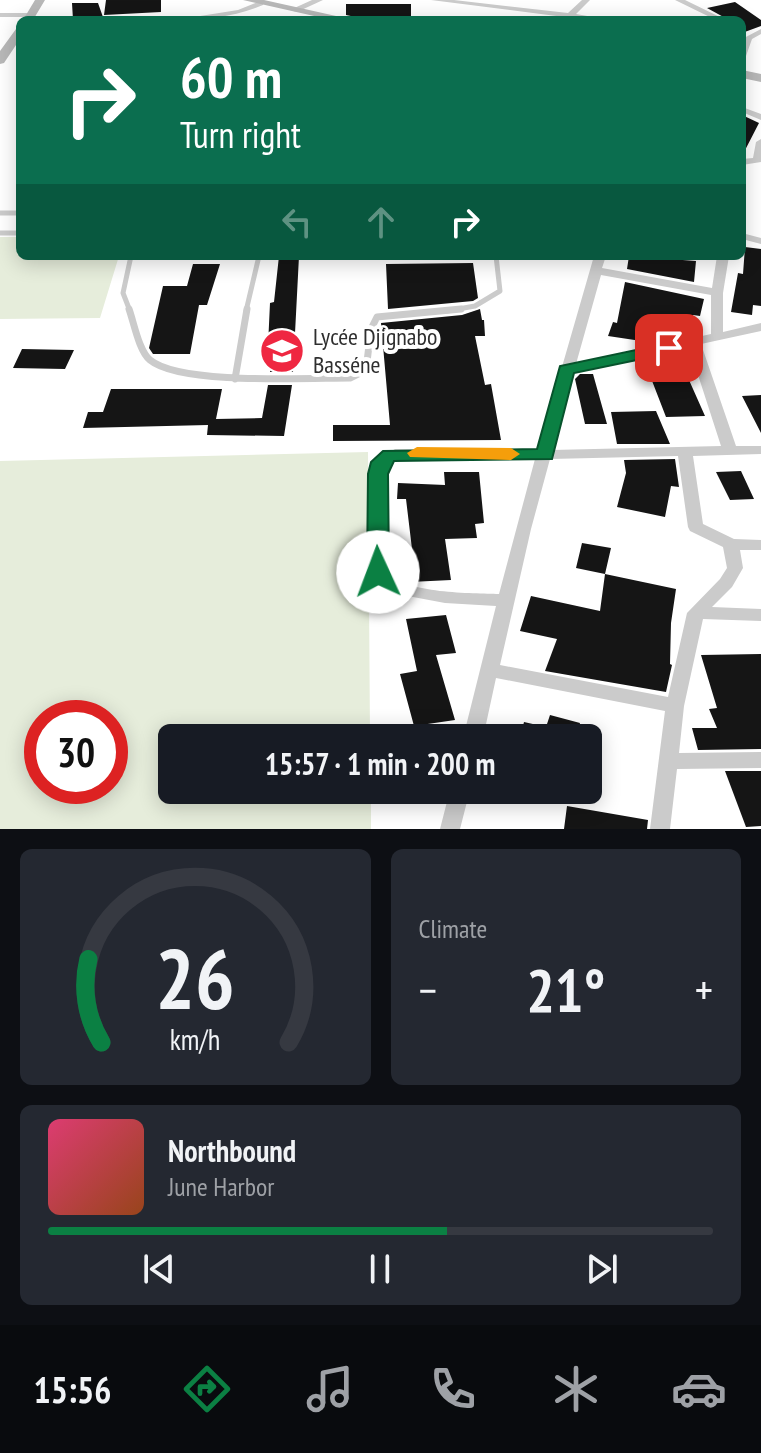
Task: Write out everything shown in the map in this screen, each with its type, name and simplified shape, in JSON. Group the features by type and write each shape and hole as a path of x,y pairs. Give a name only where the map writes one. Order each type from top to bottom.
{"street":[{"path":"248,0 327,16"},
{"path":"294,10 319,0"},
{"path":"435,0 552,16"},
{"path":"569,16 586,0"},
{"path":"679,0 713,16"},
{"path":"210,16 240,12 260,3"},
{"path":"751,35 761,41"},
{"path":"0,60 16,37"},
{"path":"746,161 757,160 761,142"},
{"path":"477,724 567,370 599,260"},
{"path":"717,338 717,293 722,260"},
{"path":"595,270 717,293"},
{"path":"567,370 761,327"},
{"path":"694,343 730,451"},
{"path":"507,601 405,588 388,581 378,572 381,462 395,453 545,455 761,450"},
{"path":"685,453 696,527 731,544 761,545"},
{"path":"660,829 675,706 696,613 726,583 735,568 731,544"},
{"path":"696,613 761,615"},
{"path":"491,670 675,706"},
{"path":"668,761 761,760"},
{"path":"450,829 456,804"}],"lane":[{"path":"130,260 123,293 147,358 163,368 235,379 350,378 366,370 370,360 370,325 377,317 469,308 491,301 500,291 496,260"},
{"path":"235,379 238,347 258,260"}],"green space":[{"path":"0,237 16,237 16,260 118,260 100,318 0,319"},
{"path":"368,452 370,724 158,724 158,804 371,804 371,829 0,829 0,461"}],"building":[{"path":"106,0 161,0 161,12 104,15"},
{"path":"735,2 761,20 761,26 746,32 746,16 722,16 707,8"},
{"path":"72,3 98,3 103,16 73,16"},
{"path":"346,4 411,4 411,16 346,15"},
{"path":"746,117 759,123 746,148"},
{"path":"746,247 761,249 761,306 753,305 752,315 731,312 738,273 743,274"},
{"path":"279,260 299,260 293,372 270,372 271,367 267,367 270,303 274,302"},
{"path":"628,260 696,261 694,282 627,269"},
{"path":"473,263 478,298 473,301 388,309 386,264"},
{"path":"193,264 220,264 207,305 199,305 190,354 153,354 149,348 163,286 187,286"},
{"path":"625,282 704,299 700,316 693,315 684,337 651,331 648,342 608,336 613,322 617,323"},
{"path":"480,309 485,336 475,336 485,385 491,384 501,440 333,441 333,425 390,425 381,323 462,315"},
{"path":"22,349 74,350 65,369 13,368"},
{"path":"661,361 690,361 696,379 689,380 705,416 666,417 649,373 665,372"},
{"path":"580,374 593,374 607,424 585,424 575,379"},
{"path":"268,385 292,385 284,436 207,435 208,425 83,428 88,412 103,412 111,389 222,389 216,419 262,418"},
{"path":"761,395 761,433 742,396"},
{"path":"656,411 670,444 617,444 611,412"},
{"path":"675,459 679,487 671,486 665,517 617,507 626,473 624,460"},
{"path":"741,471 754,499 730,500 716,472"},
{"path":"444,472 479,472 484,523 475,524 477,538 445,539 451,580 410,582 406,549 412,549 406,499 397,499 398,483 445,485"},
{"path":"582,543 611,548 605,574 576,568"},
{"path":"605,574 676,589 671,623 672,665 666,692 545,671 557,639 520,631 531,596 600,611"},
{"path":"446,615 456,653 436,655 455,720 413,724 400,674 417,671 406,619"},
{"path":"761,654 761,749 698,750 692,728 717,728 709,709 717,708 701,655"},
{"path":"550,715 580,723 580,724 547,724"},
{"path":"725,771 761,771 761,826 746,827"},
{"path":"567,806 648,820 647,829 564,829"}],"slow traffic":[{"path":"417,453 511,454"}],"place":[{"name":"Lycée Djignabo Basséne","path":"282,351"}],"route":[{"path":"378,572 378,474 381,462 390,455 545,455 567,370 669,348"}]}
